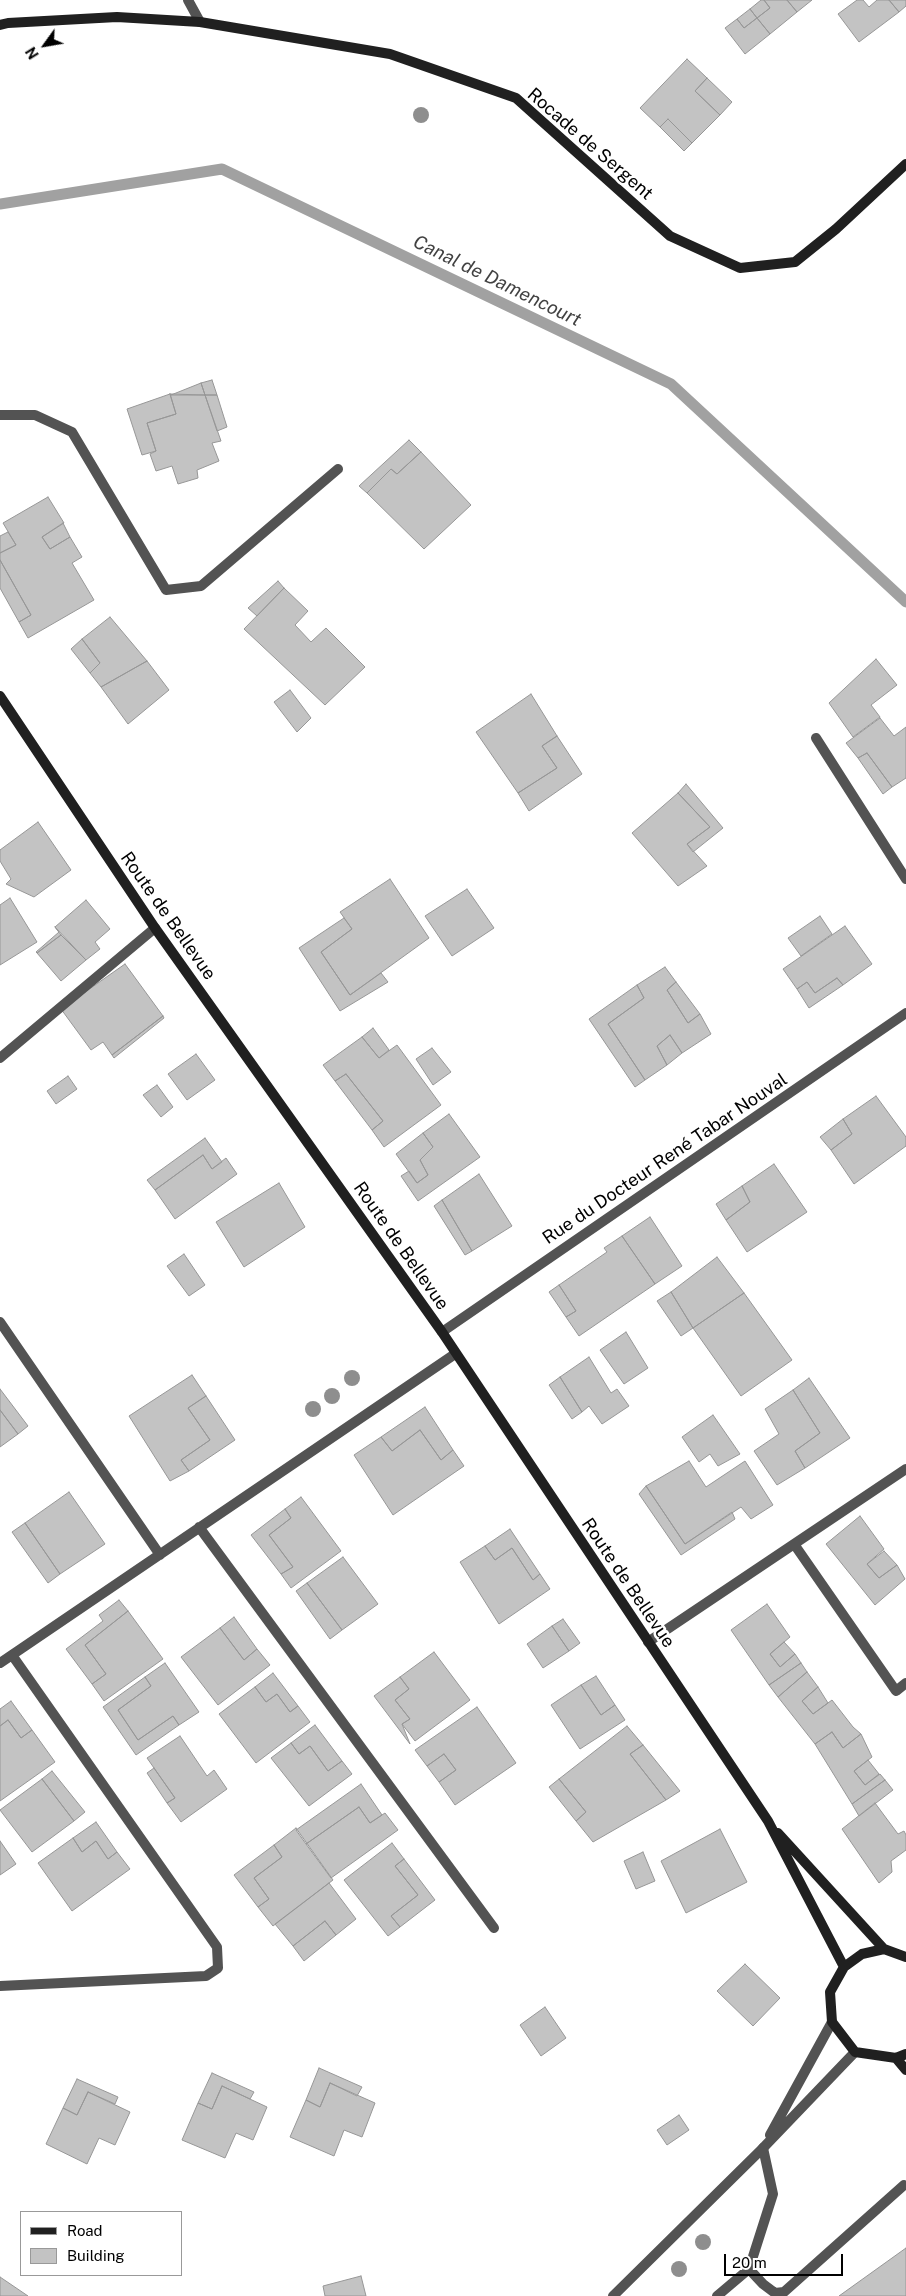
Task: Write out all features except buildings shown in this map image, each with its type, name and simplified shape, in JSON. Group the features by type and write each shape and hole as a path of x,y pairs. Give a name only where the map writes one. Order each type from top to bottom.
{"main road":[{"name":"Rocade de Sergent","path":"0,25 117,17 200,22 390,54 516,98 670,236 740,268 795,262 836,229 906,164"},
{"name":"Route de Bellevue","path":"0,696 155,928 442,1332 454,1354 768,1821 844,1966"},
{"name":"Route de Bellevue","path":"768,1821 884,1949 906,1957"},
{"path":"884,1949 862,1954 844,1966 830,1992 832,2022 855,2052 896,2058 906,2054"},
{"path":"896,2058 906,2070"}],"street":[{"path":"188,0 200,22"},
{"path":"0,414 35,415 72,432 166,590 201,586 338,469"},
{"path":"816,738 906,879"},
{"path":"0,1058 155,928"},
{"name":"Rue du Docteur René Tabar Nouval","path":"442,1332 906,1013"},
{"path":"0,1322 160,1555"},
{"path":"0,1663 454,1354"},
{"path":"648,1642 906,1468"},
{"path":"199,1527 494,1928"},
{"path":"794,1544 896,1691 906,1683"},
{"path":"0,1986 206,1976 218,1968 217,1948 12,1655"},
{"path":"717,2296 749,2268 773,2194 762,2148 832,2022"},
{"path":"613,2296 762,2148 855,2052"},
{"path":"749,2268 762,2284 776,2293 784,2292 904,2185"}],"waterway":[{"name":"Canal de Damencourt","path":"0,204 222,169 671,384 906,602"}]}
